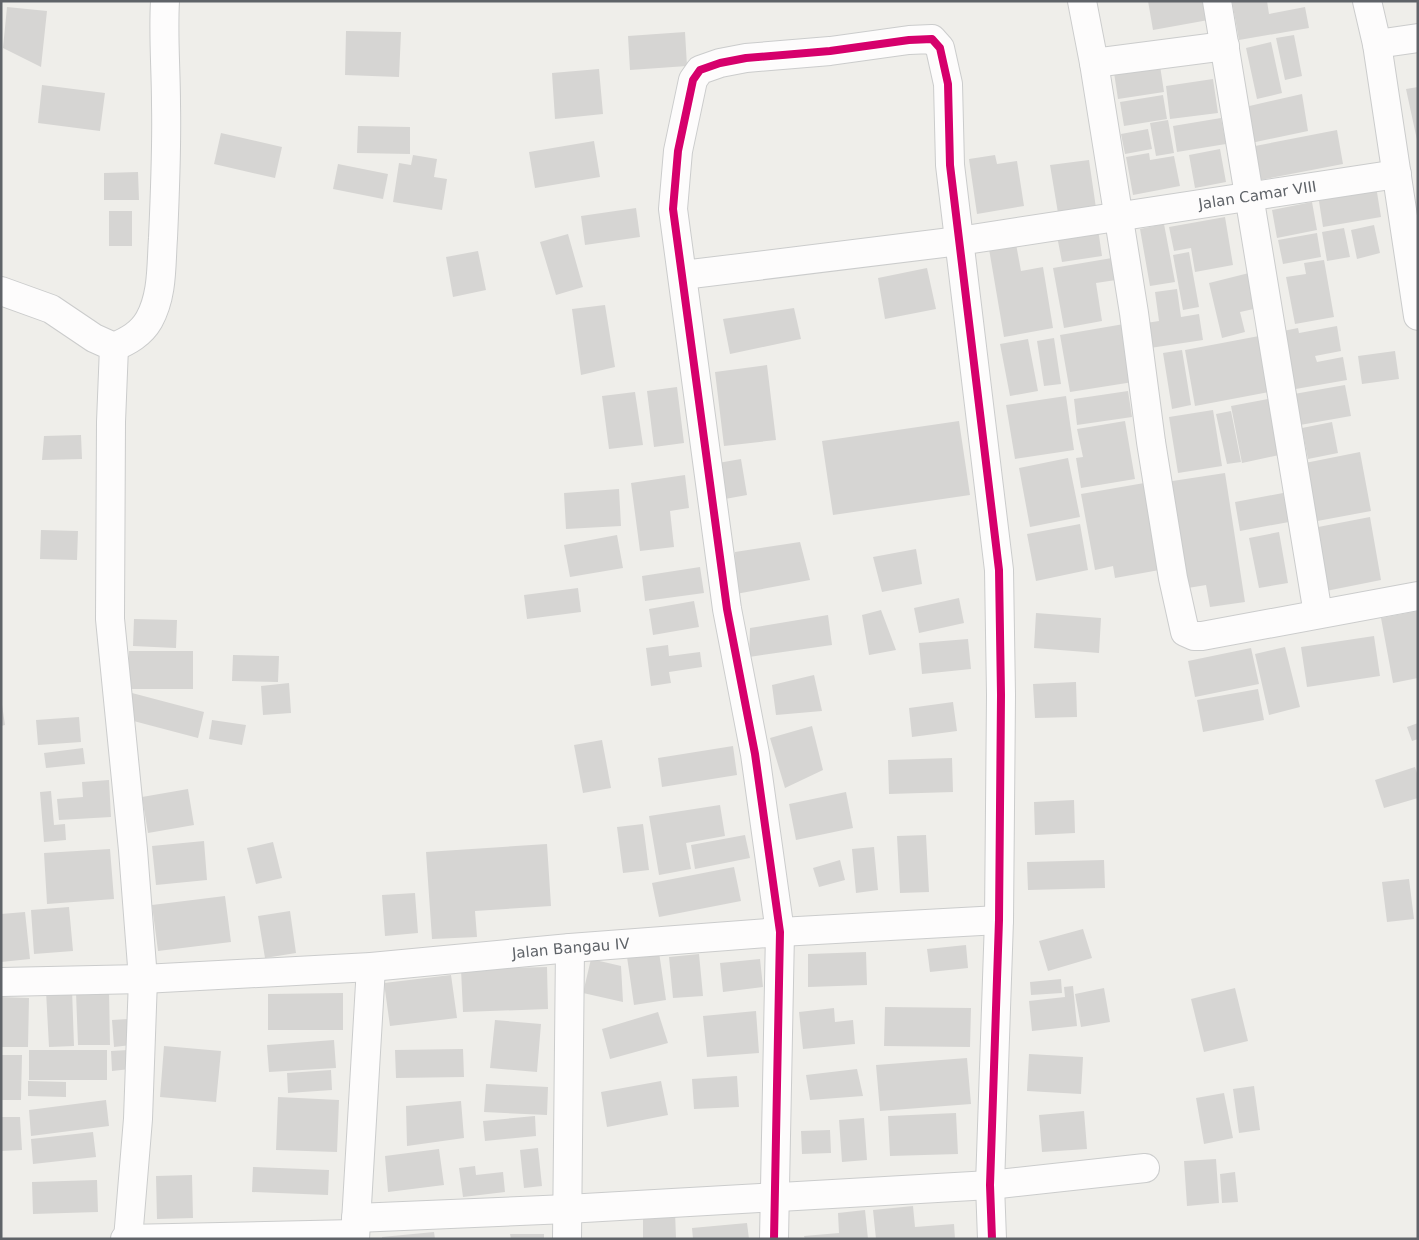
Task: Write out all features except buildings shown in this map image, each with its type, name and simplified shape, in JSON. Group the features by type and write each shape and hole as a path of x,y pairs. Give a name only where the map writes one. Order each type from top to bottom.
{"street":[{"path":"114,348 133,339 143,329 152,315 160,291 166,186 166,103 163,32 165,1"},
{"path":"1082,1 1094,63 1134,313 1151,442 1173,578 1185,632 1194,636 1202,636 1418,596"},
{"path":"1217,1 1318,614"},
{"path":"1367,1 1377,44 1418,316"},
{"path":"1377,44 1418,38"},
{"path":"774,1239 773,1197 780,932 755,754 726,608 673,209 678,151 692,80 700,70 720,63 746,58 830,51 909,40 932,39 940,48 948,84 950,165 999,570 1001,695 999,920 990,1185 992,1239"},
{"path":"1094,63 1225,46"},
{"name":"Jalan Camar VIII","path":"683,275 959,241 1397,174"},
{"path":"1,292 51,308 94,338 114,348"},
{"path":"114,348 111,422 110,619 134,850 143,979 138,1119 126,1239 356,1230 567,1209 990,1185 1145,1168"},
{"name":"Jalan Bangau IV","path":"1,982 143,979 371,967 570,948 780,932 999,920"},
{"path":"567,1239 570,948"},
{"path":"356,1230 371,967"}],"cycle path":[{"path":"774,1239 780,932 755,754 727,609 673,209 678,151 693,80 700,70 720,63 746,58 830,51 909,40 932,39 940,48 948,84 950,165 999,570 1001,695 999,920 990,1185 992,1239"}]}
